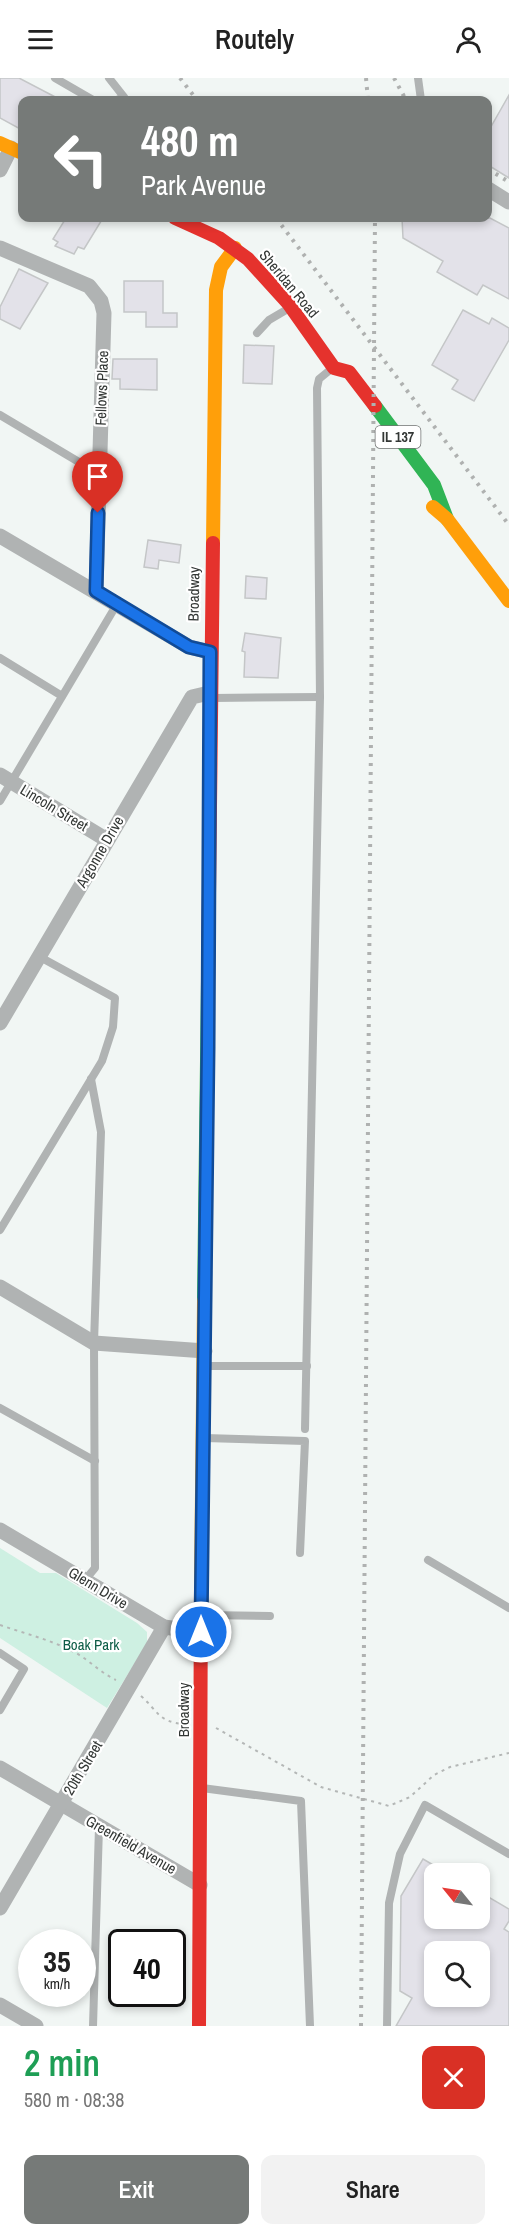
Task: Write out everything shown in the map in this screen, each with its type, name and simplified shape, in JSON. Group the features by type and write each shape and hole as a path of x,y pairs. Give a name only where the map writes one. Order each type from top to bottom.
{"main road":[{"name":"Sheridan Road","path":"184,222 216,236 235,248 263,274 290,308 333,374 349,372 434,485 447,519"},
{"name":"Broadway","path":"199,2026 209,696 216,290 221,267 235,248"},
{"name":"Sheridan Road","path":"420,496 447,519 509,601"}],"street":[{"path":"0,170 11,148"},
{"path":"492,191 509,202"},
{"name":"Fellows Place","path":"0,248 89,286 101,301 104,313 96,591"},
{"path":"0,536 189,647 210,652"},
{"name":"Argonne Drive","path":"1,1019 40,957 192,697 209,696"},
{"name":"Lincoln Street","path":"6,779 107,840"},
{"path":"0,1287 94,1343 205,1359"},
{"name":"Glenn Drive","path":"0,1530 164,1628 201,1632"},
{"name":"20th Street","path":"0,1908 164,1628"},
{"name":"Greenfield Avenue","path":"0,1768 200,1885"},
{"path":"0,2005 36,2026"}],"lane":[{"path":"55,78 86,96"},
{"path":"109,78 123,96"},
{"path":"418,78 420,96"},
{"path":"257,333 269,320 290,308"},
{"path":"305,1429 320,697 317,388 319,379 333,374"},
{"path":"0,415 99,474"},
{"path":"0,801 6,779 62,696 117,603"},
{"path":"0,658 62,696"},
{"path":"209,696 320,697"},
{"path":"0,1230 102,1061 112,1027 115,998 40,957"},
{"path":"85,1580 95,1568 94,1343 101,1132 91,1079"},
{"path":"205,1359 307,1366"},
{"path":"0,1407 95,1461"},
{"path":"204,1438 305,1441 300,1553"},
{"path":"428,1560 509,1608"},
{"path":"201,1615 270,1616"},
{"path":"0,1653 24,1669 0,1710"},
{"path":"200,1788 301,1801 310,2026"},
{"path":"387,2026 389,1903 400,1854 425,1805 509,1854"},
{"path":"93,2026 99,1826"}],"path":[{"path":"0,1625 61,1646 114,1679"},
{"path":"135,1691 165,1721 189,1724"},
{"path":"211,1726 221,1729 321,1787 389,1806 410,1797 434,1775 450,1767 509,1753"}],"green space":[{"name":"Boak Park","path":"0,1548 40,1573 56,1573 137,1623 147,1632 147,1643 107,1708 0,1638"}],"building":[{"path":"0,78 19,78 53,96 18,96 18,128 0,118"},
{"path":"509,95 509,178 492,167 492,125"},
{"path":"492,219 509,228 509,299 483,285 477,295 437,272 443,261 403,238 402,222 492,222"},
{"path":"64,222 101,222 84,249 78,247 74,254 55,246 58,242 53,239"},
{"path":"19,269 48,283 20,329 0,319 0,307"},
{"path":"124,281 163,281 163,313 177,313 177,327 146,327 146,312 124,312"},
{"path":"463,310 489,324 492,318 509,328 509,340 474,401 452,389 458,380 432,365"},
{"path":"244,345 274,346 272,384 243,383"},
{"path":"113,359 157,359 157,390 120,389 120,379 112,379"},
{"path":"148,540 181,545 179,563 159,560 158,569 144,567"},
{"path":"246,576 267,578 266,599 245,598"},
{"path":"245,633 281,638 278,678 244,677 245,652 242,651"},
{"path":"423,1859 430,1863 424,1863 424,1929 490,1929 490,1898 509,1909 509,1921 504,1929 509,1932 509,2026 396,2026 412,1998 400,1991 401,1896"}],"railway":[{"path":"180,78 194,96"},
{"path":"366,78 368,96"},
{"path":"394,78 404,96"},
{"path":"492,171 509,182"},
{"path":"279,222 509,525"},
{"path":"361,2026 375,222"}],"traffic: fast":[{"path":"375,406 434,485 447,519"},
{"path":"204,1301 208,981"}],"traffic: slow":[{"path":"0,143 18,151"},
{"path":"213,543 216,290 221,267 235,248"},
{"path":"433,507 447,519 509,601"},
{"path":"201,1588 204,1301"}],"traffic: jam":[{"path":"184,222 219,238 248,259 288,303 334,368 349,372 375,406"},
{"path":"208,981 213,543"},
{"path":"199,2026 201,1588"}],"route":[{"path":"98,513 96,591 189,647 210,652 201,1632"}]}
